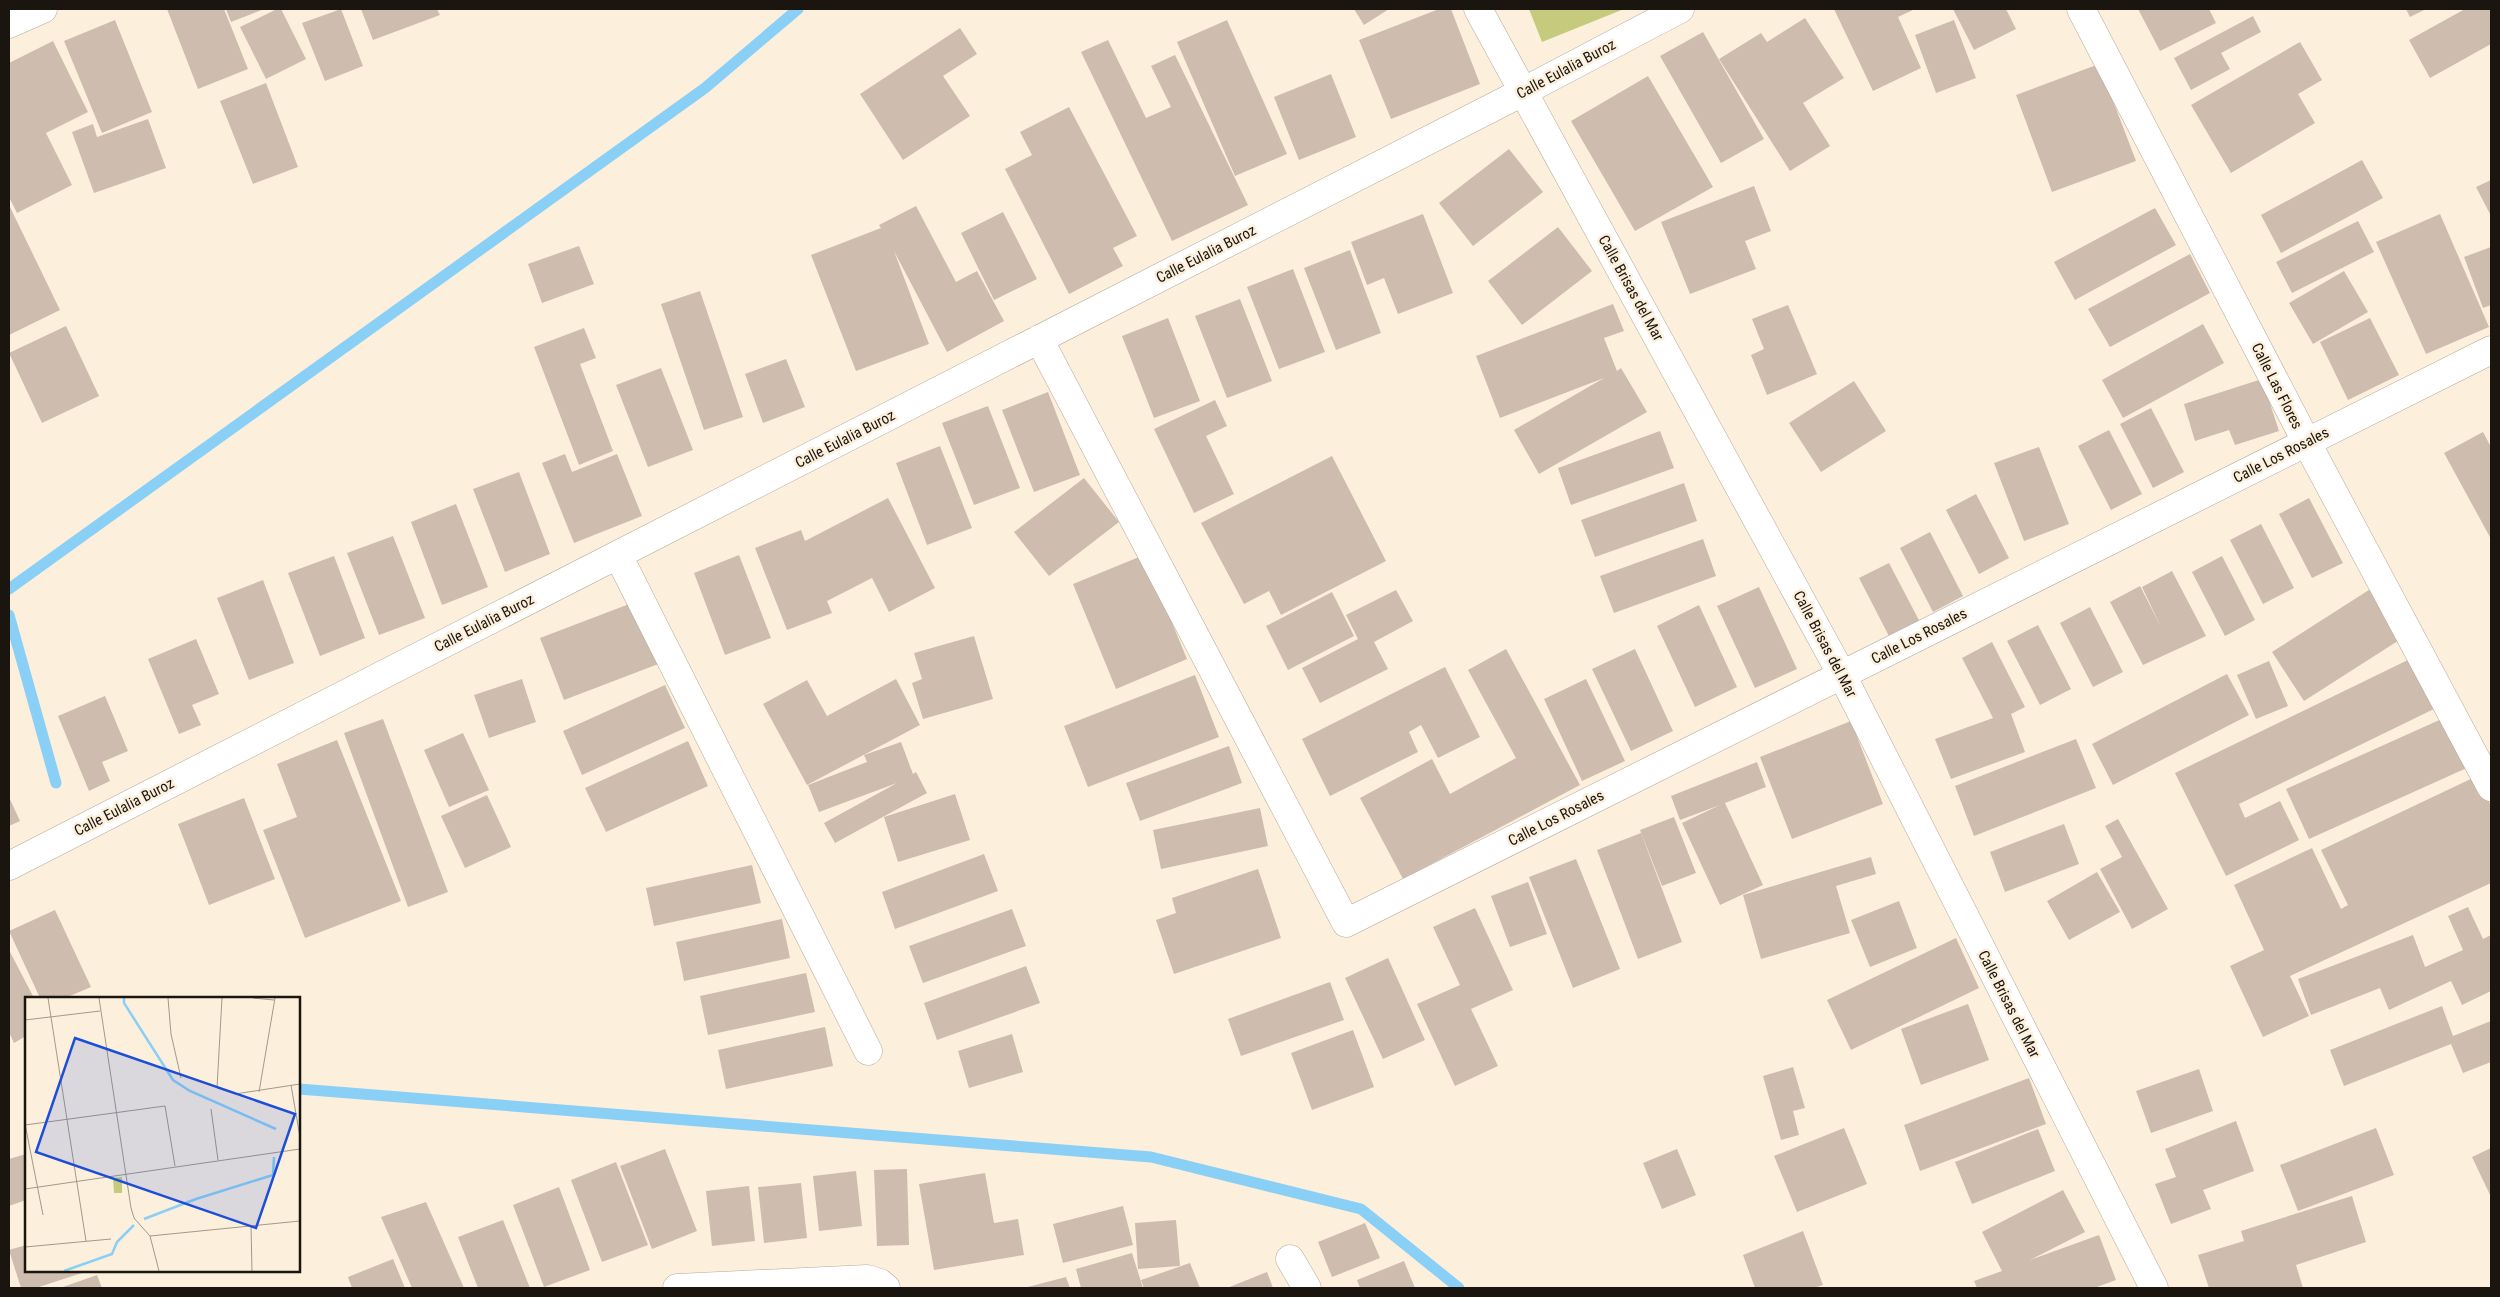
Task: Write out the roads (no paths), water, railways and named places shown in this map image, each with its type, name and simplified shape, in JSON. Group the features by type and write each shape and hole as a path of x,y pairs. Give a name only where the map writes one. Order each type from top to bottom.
{"street":[{"path":"9,24 43,9"},
{"name":"Calle Brisas del Mar","path":"1478,9 1842,675 2154,1288"},
{"name":"Calle Eulalia Buroz","path":"9,866 1039,340 1680,9"},
{"name":"Calle Las Flores","path":"2081,9 2307,442 2491,787"},
{"name":"Calle Los Rosales","path":"1039,340 1346,923 2491,350"},
{"path":"618,555 868,1051"},
{"path":"1290,1259 1308,1288"},
{"path":"678,1288 868,1279 880,1283 886,1288"}],"waterway":[{"path":"9,589 705,88 798,9"},
{"path":"9,615 56,783"},
{"path":"300,1089 1151,1157 1361,1209 1459,1288"}]}
